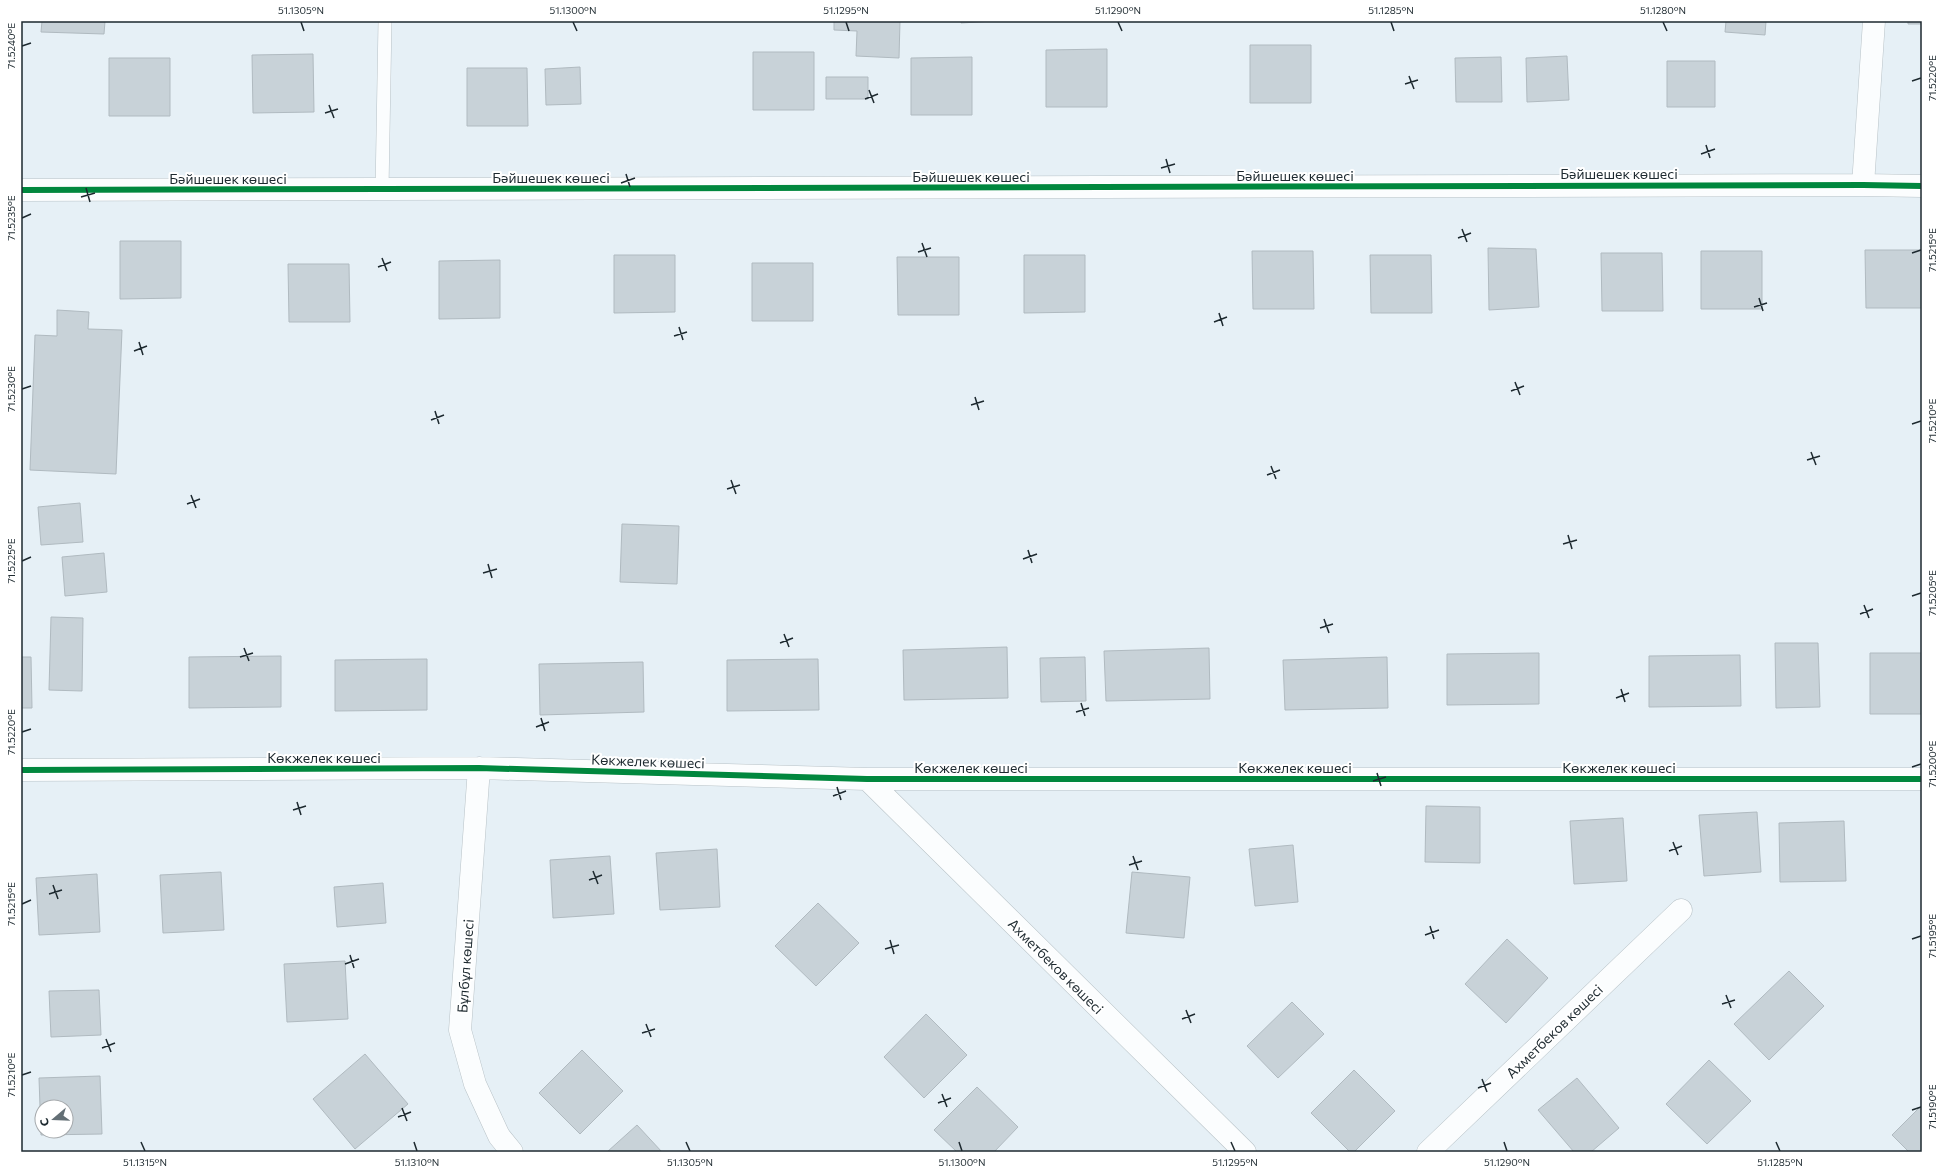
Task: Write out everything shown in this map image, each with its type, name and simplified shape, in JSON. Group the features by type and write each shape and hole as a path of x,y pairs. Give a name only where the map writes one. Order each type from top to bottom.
{"street":[{"path":"1863,184 1874,21"},
{"name":"Бәйшешек көшесі","path":"21,190 1863,184 1922,186"},
{"name":"Көкжелек көшесі","path":"21,770 479,768 867,779 1922,779"},
{"name":"Бұлбұл көшесі","path":"479,768 460,1030 475,1084 499,1136 512,1152"},
{"name":"Ахметбеков көшесі","path":"867,779 1245,1152"},
{"name":"Ахметбеков көшесі","path":"1428,1152 1681,910"}],"lane":[{"path":"382,190 386,21"}],"building":[{"path":"42,21 105,21 104,34 41,32"},
{"path":"834,21 900,21 899,58 856,56 857,31 834,30"},
{"path":"961,21 993,21 961,23"},
{"path":"1726,21 1766,21 1765,35 1725,32"},
{"path":"1908,21 1922,21 1922,24 1908,24"},
{"path":"1250,45 1311,45 1311,103 1250,103"},
{"path":"1107,49 1107,107 1046,107 1046,50"},
{"path":"753,52 814,52 814,110 753,110"},
{"path":"313,54 314,112 253,113 252,55"},
{"path":"1567,56 1569,100 1527,102 1526,58"},
{"path":"972,57 972,115 911,115 911,58"},
{"path":"1501,57 1502,102 1456,102 1455,58"},
{"path":"109,58 170,58 170,116 109,116"},
{"path":"1667,61 1715,61 1715,107 1667,107"},
{"path":"580,67 581,104 546,105 545,69"},
{"path":"467,68 527,68 528,126 467,126"},
{"path":"826,77 868,77 868,99 826,99"},
{"path":"120,241 181,241 181,298 120,299"},
{"path":"1488,248 1536,249 1539,307 1489,310"},
{"path":"1865,250 1922,250 1922,308 1866,308"},
{"path":"1252,251 1313,251 1314,309 1253,309"},
{"path":"1701,251 1762,251 1762,309 1701,309"},
{"path":"1601,253 1662,253 1663,311 1602,311"},
{"path":"614,255 675,255 675,312 614,313"},
{"path":"1024,255 1085,255 1085,312 1024,313"},
{"path":"1370,255 1431,255 1432,313 1371,313"},
{"path":"897,257 959,257 959,315 898,315"},
{"path":"500,260 500,318 439,319 439,261"},
{"path":"752,263 813,263 813,321 752,321"},
{"path":"288,264 349,264 350,322 289,322"},
{"path":"57,310 89,312 88,329 122,330 116,474 30,470 35,335 57,336"},
{"path":"80,503 83,542 41,545 38,507"},
{"path":"622,524 679,526 677,584 620,582"},
{"path":"104,553 107,592 65,596 62,557"},
{"path":"51,617 83,618 82,691 49,690"},
{"path":"1775,643 1818,643 1820,707 1776,708"},
{"path":"1007,647 1008,698 904,700 903,650"},
{"path":"1209,648 1210,699 1106,701 1104,651"},
{"path":"1539,653 1539,704 1447,705 1447,654"},
{"path":"1870,653 1922,653 1922,714 1870,714"},
{"path":"1740,655 1741,706 1649,707 1649,656"},
{"path":"281,656 281,707 189,708 189,657"},
{"path":"21,657 31,657 32,708 21,708"},
{"path":"1085,657 1086,701 1041,702 1040,658"},
{"path":"1387,657 1388,708 1285,710 1283,660"},
{"path":"427,659 427,710 335,711 335,660"},
{"path":"818,659 819,710 727,711 727,660"},
{"path":"643,662 644,712 540,715 539,664"},
{"path":"1426,806 1480,807 1480,863 1425,862"},
{"path":"1757,812 1761,872 1704,876 1699,815"},
{"path":"1623,818 1627,881 1574,884 1570,821"},
{"path":"1844,821 1846,881 1780,882 1779,823"},
{"path":"1293,845 1298,902 1255,906 1249,849"},
{"path":"717,849 720,907 660,910 656,853"},
{"path":"610,856 614,914 553,918 550,860"},
{"path":"221,872 224,930 163,933 160,875"},
{"path":"1132,872 1190,877 1184,938 1126,933"},
{"path":"97,874 100,932 39,935 36,878"},
{"path":"383,883 386,923 337,927 334,887"},
{"path":"818,903 859,943 816,986 775,946"},
{"path":"1507,939 1548,978 1506,1023 1465,984"},
{"path":"345,961 348,1019 287,1022 284,964"},
{"path":"1789,971 1824,1006 1769,1060 1734,1024"},
{"path":"99,990 101,1035 51,1037 49,991"},
{"path":"1292,1002 1324,1034 1278,1078 1247,1046"},
{"path":"926,1014 967,1055 924,1098 884,1057"},
{"path":"582,1050 623,1091 580,1134 539,1093"},
{"path":"365,1054 408,1104 355,1149 313,1099"},
{"path":"1709,1060 1751,1101 1707,1144 1666,1104"},
{"path":"1354,1070 1395,1111 1354,1152 1350,1152 1311,1113"},
{"path":"100,1076 102,1134 74,1134 74,1099 40,1099 39,1078"},
{"path":"1577,1078 1619,1128 1591,1152 1574,1152 1538,1110"},
{"path":"977,1087 1018,1127 994,1152 957,1152 934,1130"},
{"path":"1922,1105 1922,1152 1909,1152 1892,1135"},
{"path":"637,1125 662,1152 607,1152"}],"cycle path":[{"path":"21,190 1922,186"},
{"path":"21,770 479,768 867,779 1922,779"}]}
